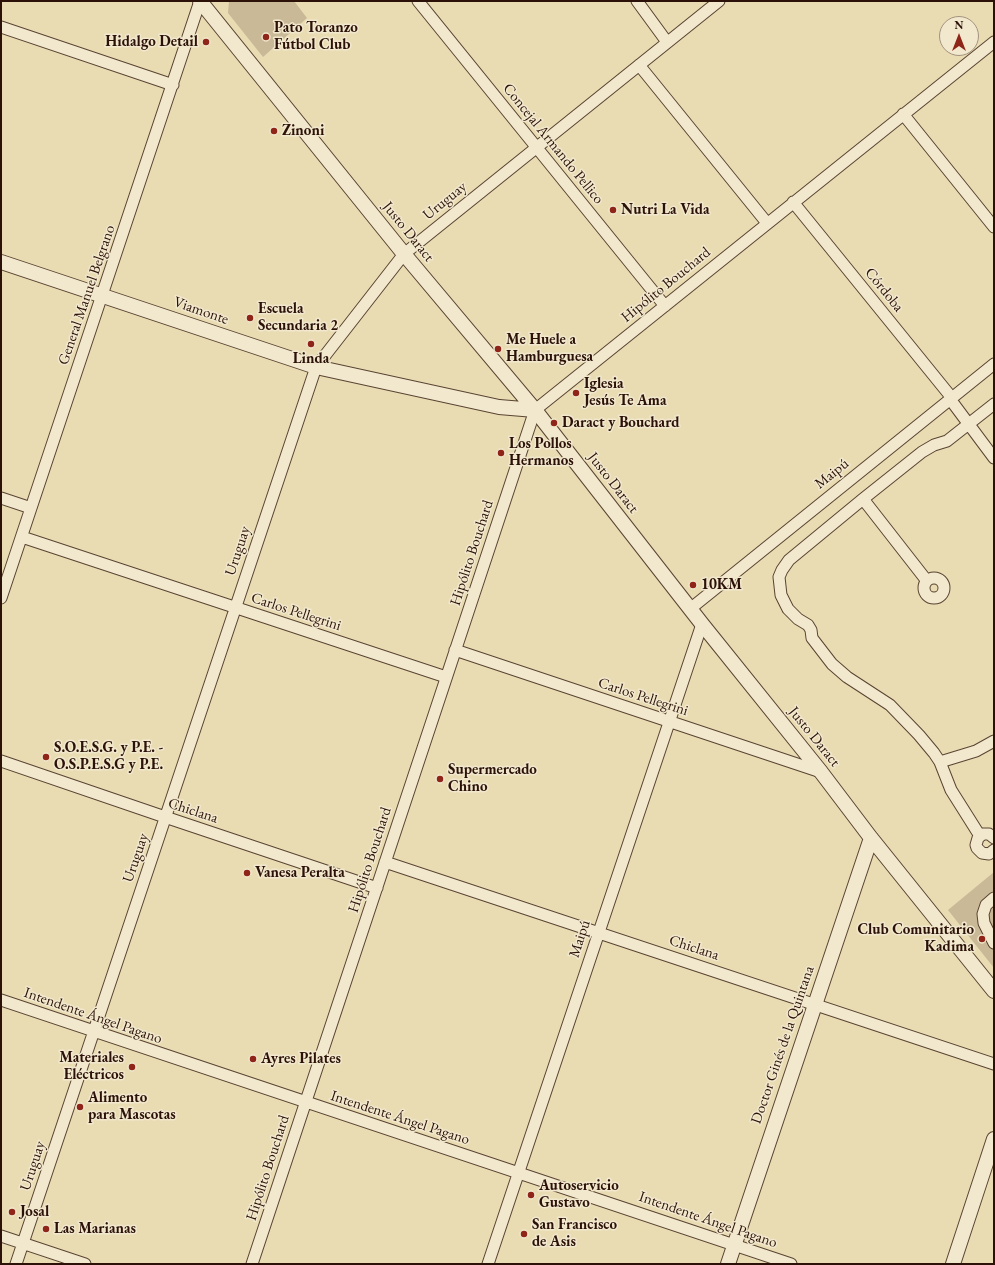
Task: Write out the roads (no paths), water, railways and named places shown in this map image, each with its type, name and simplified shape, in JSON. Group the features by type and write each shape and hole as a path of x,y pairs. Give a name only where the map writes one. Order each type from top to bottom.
{"street":[{"name":"General Manuel Belgrano","path":"1,598 200,1"},
{"name":"Justo Daract","path":"200,1 404,254 535,410 702,624 821,772 871,838 992,984"},
{"name":"Concejal Armando Pellico","path":"418,1 665,306"},
{"path":"637,1 667,42"},
{"name":"Uruguay","path":"16,1264 316,367 404,254 719,1"},
{"path":"1,27 173,85"},
{"name":"Hipólito Bouchard","path":"252,1264 535,410 994,42"},
{"path":"639,65 767,223"},
{"path":"903,114 994,227"},
{"name":"Córdoba","path":"793,202 951,398 968,424 994,458"},
{"name":"Viamonte","path":"1,262 316,367 499,407 535,410"},
{"name":"Maipú","path":"690,608 994,364"},
{"path":"980,836 951,790 940,762 919,735 890,706 846,677 832,664 812,638 811,630 808,625 798,619 788,608 781,595 779,577 788,560 863,499 922,452 934,445 947,441 994,404"},
{"path":"1,498 31,508"},
{"path":"863,499 927,581"},
{"name":"Carlos Pellegrini","path":"22,537 446,677"},
{"name":"Maipú","path":"488,1264 702,624"},
{"name":"Carlos Pellegrini","path":"455,650 821,772"},
{"path":"940,762 976,751 994,741"},
{"name":"Chiclana","path":"1,761 165,818 377,888"},
{"path":"994,838 986,834 980,836 976,845 979,851 985,854 989,854 994,850"},
{"name":"Doctor Ginés de la Quintana","path":"728,1264 871,838"},
{"name":"Chiclana","path":"385,862 994,1064"},
{"path":"994,898 986,906 983,914 984,923 994,943"},
{"name":"Intendente Ángel Pagano","path":"1,1000 305,1103 791,1264"},
{"path":"953,1264 994,1139"},
{"path":"1,1236 85,1264"}],"place":[{"name":"Pato Toranzo Fútbol Club","path":"266,37"},
{"name":"Hidalgo Detail","path":"206,42"},
{"name":"Zinoni","path":"274,131"},
{"name":"Nutri La Vida","path":"613,210"},
{"name":"Escuela Secundaria 2","path":"250,318"},
{"name":"Linda","path":"311,344"},
{"name":"Me Huele a Hamburguesa","path":"498,349"},
{"name":"Iglesia Jesús Te Ama","path":"576,393"},
{"name":"Daract y Bouchard","path":"554,423"},
{"name":"Los Pollos Hermanos","path":"501,453"},
{"name":"10KM","path":"693,585"},
{"name":"S.O.E.S.G. y P.E. - O.S.P.E.S.G y P.E.","path":"46,757"},
{"name":"Supermercado Chino","path":"440,779"},
{"name":"Vanesa Peralta","path":"247,873"},
{"name":"Club Comunitario Kadima","path":"982,939"},
{"name":"Ayres Pilates","path":"253,1059"},
{"name":"Materiales Eléctricos","path":"132,1067"},
{"name":"Alimento para Mascotas","path":"80,1107"},
{"name":"Autoservicio Gustavo","path":"531,1195"},
{"name":"Josal","path":"12,1212"},
{"name":"Las Marianas","path":"46,1229"},
{"name":"San Francisco de Asis","path":"524,1234"}]}
